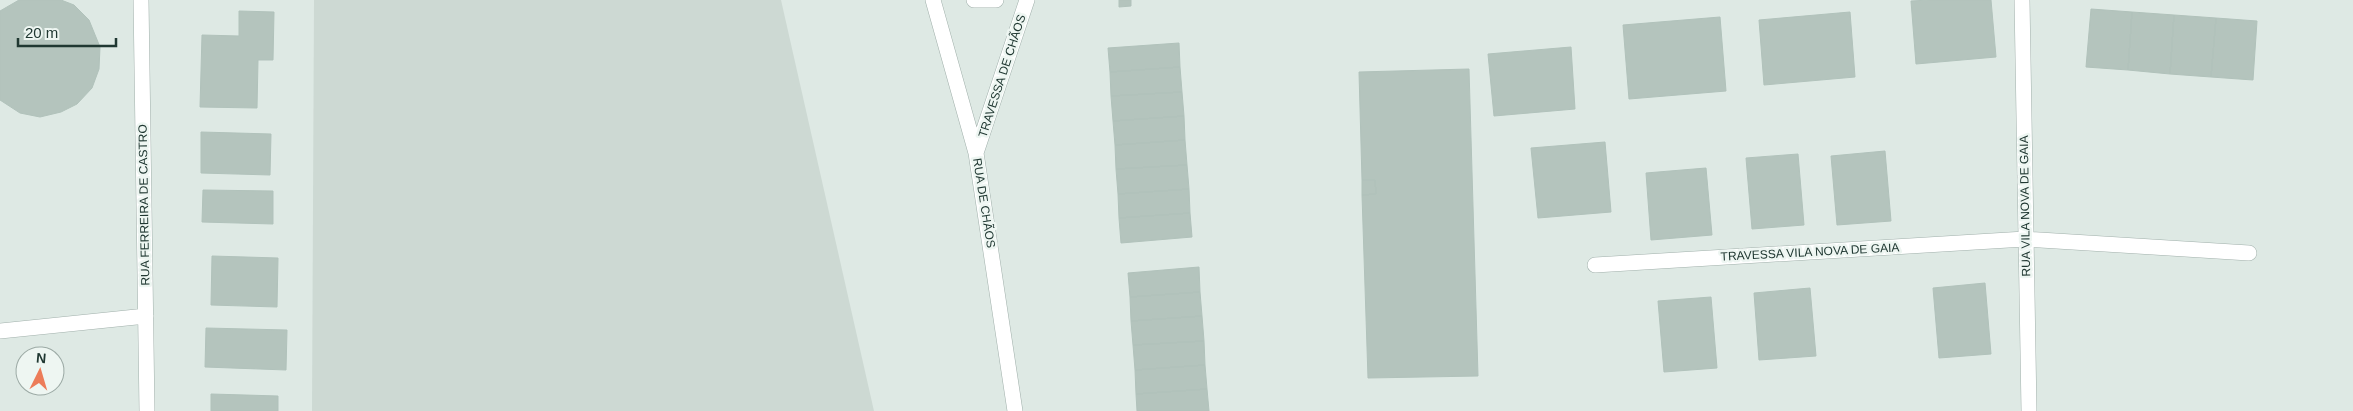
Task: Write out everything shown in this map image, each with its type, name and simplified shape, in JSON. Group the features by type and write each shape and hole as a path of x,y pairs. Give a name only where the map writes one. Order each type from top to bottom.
{"street":[{"name":"RUA FERREIRA DE CASTRO","path":"141,0 147,411"},
{"name":"RUA DE CHÃOS","path":"933,0 976,153 1016,411"},
{"path":"974,0 996,0"},
{"name":"TRAVESSA DE CHÃOS","path":"976,153 1027,0"},
{"name":"RUA VILA NOVA DE GAIA","path":"2022,0 2029,411"},
{"name":"TRAVESSA VILA NOVA DE GAIA","path":"1595,265 2025,239 2249,253"},
{"path":"0,331 146,316"}],"shaded area":[{"path":"314,0 781,0 874,411 312,411"}],"building":[{"path":"19,0 61,0 74,5 89,20 100,47 99,69 92,88 77,104 61,112 40,117 20,113 0,100 0,11"},
{"path":"1119,0 1131,0 1131,6 1119,7"},
{"path":"1991,0 1996,57 1916,64 1911,1"},
{"path":"2091,9 2132,12 2128,70 2086,67"},
{"path":"239,11 274,12 273,60 258,60 257,108 200,107 202,35 239,36"},
{"path":"1850,12 1855,77 1764,85 1759,20"},
{"path":"2132,12 2174,15 2170,74 2128,70"},
{"path":"2174,15 2216,18 2211,77 2170,74"},
{"path":"1720,17 1726,91 1629,99 1623,25"},
{"path":"2216,18 2257,21 2253,80 2211,77"},
{"path":"1179,43 1180,67 1110,72 1108,48"},
{"path":"1571,47 1575,109 1494,116 1488,54"},
{"path":"1180,67 1182,92 1111,96 1110,72"},
{"path":"1469,69 1478,376 1368,378 1362,195 1376,194 1375,180 1362,180 1359,72"},
{"path":"1182,92 1184,116 1113,121 1111,96"},
{"path":"1184,116 1185,140 1115,145 1113,121"},
{"path":"201,132 271,134 270,175 201,173"},
{"path":"1185,140 1187,165 1116,169 1115,145"},
{"path":"1605,142 1611,212 1538,218 1531,148"},
{"path":"1885,151 1891,221 1837,225 1831,156"},
{"path":"1798,154 1804,225 1752,229 1746,158"},
{"path":"1187,165 1189,189 1118,194 1116,169"},
{"path":"1706,168 1712,235 1651,240 1646,173"},
{"path":"1362,180 1375,180 1376,194 1362,195"},
{"path":"1189,189 1190,213 1119,218 1118,194"},
{"path":"203,190 273,191 273,224 202,222"},
{"path":"1190,213 1192,237 1121,243 1119,218"},
{"path":"212,256 278,258 277,307 211,305"},
{"path":"1199,267 1200,292 1130,297 1128,273"},
{"path":"1985,283 1991,354 1939,358 1933,288"},
{"path":"1810,288 1816,356 1759,360 1754,293"},
{"path":"1200,292 1202,316 1131,321 1130,297"},
{"path":"1711,297 1717,368 1664,372 1658,301"},
{"path":"1202,316 1204,341 1133,345 1131,321"},
{"path":"206,328 287,330 286,370 205,367"},
{"path":"1204,341 1205,365 1135,370 1133,345"},
{"path":"1205,365 1207,389 1136,394 1135,370"},
{"path":"1207,389 1209,411 1137,411 1136,394"},
{"path":"211,394 278,396 278,411 211,411"}]}
